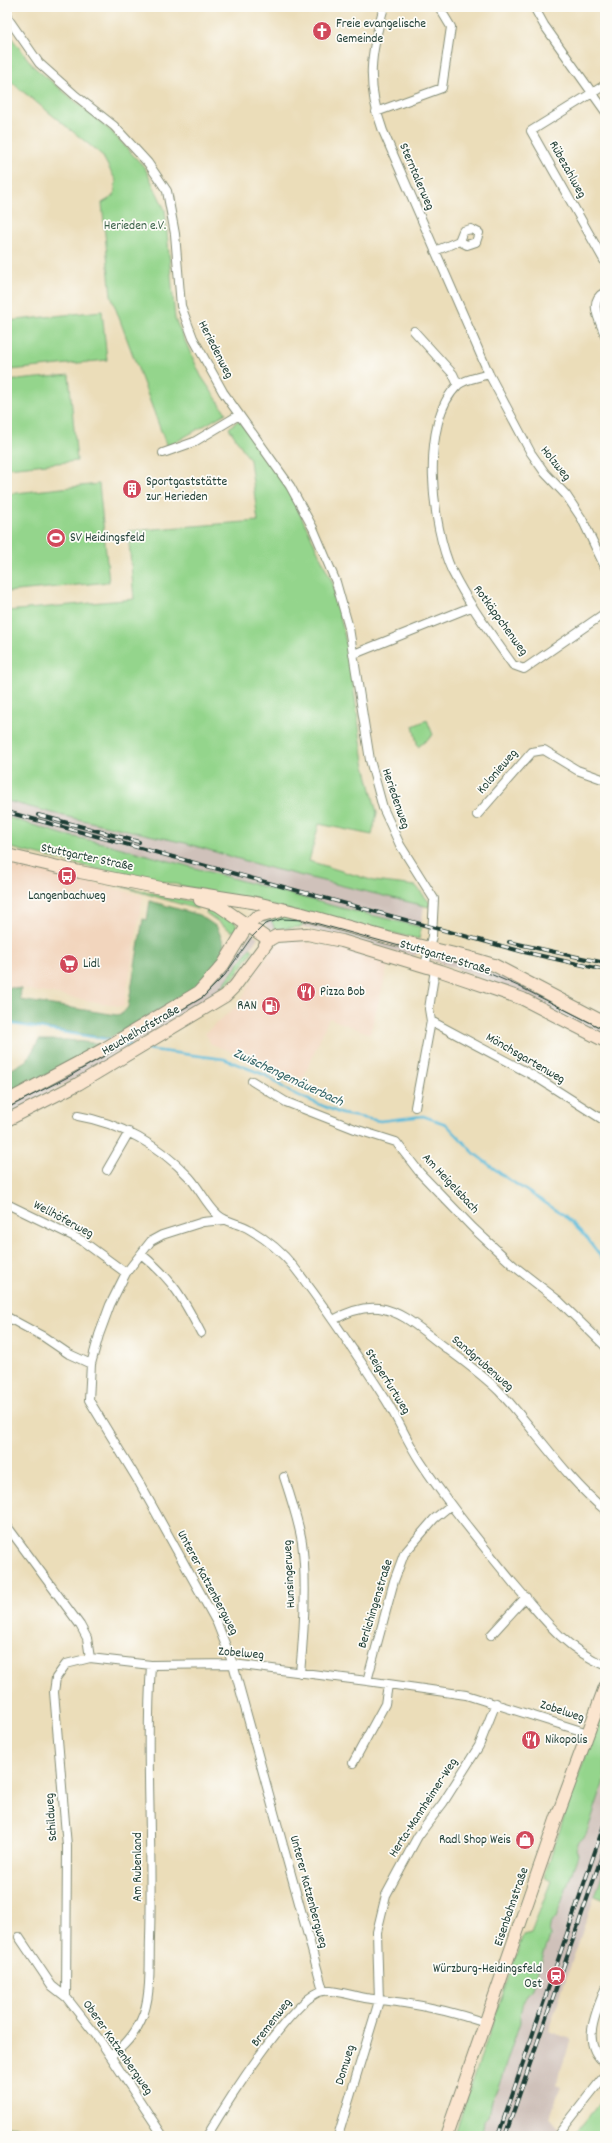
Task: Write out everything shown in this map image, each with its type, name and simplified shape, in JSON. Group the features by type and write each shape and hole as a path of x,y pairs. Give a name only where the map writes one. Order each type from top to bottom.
{"main road":[{"name":"Stuttgarter Straße","path":"7,855 74,871 161,888 252,902 299,913 388,938 430,947 494,965 605,1023"},
{"name":"Stuttgarter Straße","path":"161,888 218,906 251,922 269,940 276,936 307,934 342,941 523,998 605,1041"},
{"name":"Stuttgarter Straße","path":"230,899 244,907 251,922"},
{"name":"Stuttgarter Straße","path":"251,922 270,912 283,910"},
{"name":"Heuchelhofstraße","path":"7,1101 104,1049 198,992 211,980 223,965 251,922"},
{"name":"Heuchelhofstraße","path":"7,1120 78,1084 225,996 235,986 269,940"},
{"name":"Eisenbahnstraße","path":"446,2136 605,1687"}],"street":[{"name":"Sterntalerweg","path":"384,7 372,61 371,85 376,112 408,190 489,374"},
{"path":"376,112 442,88 451,27 439,7"},
{"path":"534,7 544,25 605,110"},
{"name":"Heriedenweg","path":"7,17 39,63 76,96 114,126 148,163 167,191 176,234 181,306 193,338 223,392 290,486 313,528 336,582 354,654 370,760 383,808 400,845 434,900 430,947 430,968"},
{"path":"592,93 605,85"},
{"name":"Rübezahlweg","path":"592,93 531,131 605,262"},
{"path":"435,251 459,241"},
{"path":"605,292 599,295 595,300 595,309 605,335"},
{"path":"414,331 453,374 458,385 489,374"},
{"name":"Holzweg","path":"489,374 531,453 545,473 566,495 582,519 605,567"},
{"name":"Rotkäppchenweg","path":"458,385 446,403 439,418 434,449 432,480 435,510 441,544 452,570 471,607 514,664 524,669 605,613"},
{"path":"163,453 194,442 239,415"},
{"path":"354,654 471,607"},
{"name":"Kolonieweg","path":"477,815 532,752 538,750 544,750 577,770 605,780"},
{"path":"415,1107 431,1021 429,1009 430,968"},
{"name":"Mönchsgartenweg","path":"431,1021 536,1077 605,1122"},
{"name":"Am Heigelsbach","path":"252,1081 286,1102 355,1129 396,1142 420,1172 473,1228 514,1266 559,1301 605,1346"},
{"name":"Steigerfurtweg","path":"78,1116 98,1119 129,1132 172,1162 190,1178 203,1197 224,1220 248,1228 271,1244 293,1266 333,1320 387,1401 419,1460 451,1505 526,1597 569,1645 589,1659 605,1665"},
{"path":"107,1170 129,1132"},
{"name":"Wellhöferweg","path":"7,1204 81,1240 126,1273"},
{"name":"Unterer Katzenbergweg","path":"224,1220 203,1222 162,1235 151,1241 126,1273 110,1305 91,1364 89,1400 140,1484 217,1623 233,1664 323,1990"},
{"path":"141,1254 160,1270 184,1299 201,1333"},
{"name":"Sandgrubenweg","path":"333,1320 358,1309 368,1308 391,1311 402,1316 456,1356 498,1391 552,1455 605,1510"},
{"path":"7,1317 44,1337 69,1354 91,1364"},
{"name":"Hunsingerweg","path":"284,1477 295,1510 302,1542 304,1612 300,1673"},
{"name":"Berlichingenstraße","path":"367,1681 394,1581 404,1554 434,1519 451,1505"},
{"path":"7,1526 80,1625 87,1638 90,1658"},
{"path":"491,1635 526,1597"},
{"name":"Zobelweg","path":"90,1658 151,1665 233,1664 466,1695 496,1703 588,1733"},
{"name":"Schildweg","path":"66,1997 67,1846 54,1692 56,1678 66,1664 90,1658"},
{"name":"Am Rubenland","path":"110,2056 124,2044 142,2019 148,1990 150,1775 147,1742 151,1665"},
{"path":"353,1763 385,1704 388,1685"},
{"name":"Herta-Mannheimer-Weg","path":"378,2001 377,1932 386,1895 418,1836 447,1797 478,1746 496,1703"},
{"name":"Oberer Katzenbergweg","path":"19,1937 52,1986 66,1997 110,2056 163,2136"},
{"path":"605,1989 592,2027 592,2042 598,2058 605,2063"},
{"path":"323,1990 378,2001 404,2003 461,2015 486,2023"},
{"name":"Bremenweg","path":"207,2136 223,2110 283,2025 311,1996 323,1990"},
{"name":"Domweg","path":"338,2136 378,2001"},
{"path":"557,2136 605,2076"}],"shaded area":[{"path":"7,801 64,816 185,843 266,867 424,906 421,927 337,907 107,844 65,835 7,817"},
{"path":"7,860 143,896 124,1007 7,986"},
{"path":"281,914 418,950 419,953 414,956 302,927 279,929 269,928 266,925 265,920"},
{"path":"251,933 258,937 232,976 213,997 80,1076 7,1115 7,1106 229,964 231,965"},
{"path":"294,940 340,949 389,962 370,1034 329,1018 303,1079 211,1044 205,1033 239,1004 260,965 277,945"},
{"path":"433,954 503,977 504,973 605,1027 605,1037 502,988 503,985 431,960"},
{"path":"605,1778 605,1866 548,2031 571,2039 556,2085 561,2087 550,2117 567,2136 482,2136 484,2120 488,2116 491,2101 498,2088 520,2022 519,2017 527,1995 531,1990 550,1937 549,1928 579,1842 586,1835"}],"green space":[{"name":"Herieden e.V.","path":"7,32 34,67 111,131 145,168 165,210 175,319 201,376 226,413 167,447 111,296 102,203 114,196 116,181 102,155 16,86 7,77"},
{"path":"102,311 107,360 11,370 7,321"},
{"path":"69,375 77,461 7,468 7,381"},
{"path":"239,420 287,488 333,584 349,656 364,762 377,813 372,835 319,824 309,861 374,881 416,886 430,903 429,907 266,867 185,843 64,816 7,801 7,611 134,599 128,531 258,521 250,460 229,428"},
{"name":"SV Heidingsfeld","path":"99,484 109,582 7,592 7,494"},
{"path":"427,720 433,735 418,747 413,726"},
{"path":"7,817 65,835 107,844 337,907 421,927 419,939 174,884 105,871 7,847"},
{"path":"117,885 198,903 197,909"},
{"path":"150,901 199,915 217,927 224,944 220,962 196,989 109,1038 7,1022 7,987 21,989 20,1000 117,1015 123,1013 128,1007 143,919 147,920"},
{"path":"208,907 236,923 237,931 231,931 206,913"},
{"path":"277,914 304,918 302,927 275,929 271,920 265,922 265,920"},
{"path":"250,948 253,950 237,974 213,999"},
{"path":"39,1040 67,1040 100,1044 75,1060 7,1095 7,1068 12,1069 27,1060"},
{"path":"605,1702 605,1778 586,1835 579,1842 576,1850 578,1855 556,1918 551,1924 550,1937 531,1990 522,2005 520,2022 498,2088 491,2100 488,2116 484,2120 482,2136 454,2136 523,1935 531,1933 551,1881 544,1877"},
{"path":"605,1866 605,1900 595,1896"},
{"path":"605,2096 605,2136 573,2136"},
{"path":"7,2126 93,2136 7,2136"}],"waterway":[{"name":"Zwischengemäuerbach","path":"7,1023 111,1040"},
{"name":"Zwischengemäuerbach","path":"122,1043 132,1046"},
{"name":"Zwischengemäuerbach","path":"145,1049 224,1059 265,1075 290,1092 342,1114 380,1121 423,1116 446,1124 475,1154 505,1177 564,1215 587,1238 605,1262"}],"tram line":[{"path":"7,1108 70,1076 203,997 225,975 251,938 265,924 282,919 304,920 440,957 488,973 518,986 605,1030"}],"railway":[{"path":"7,812 524,952 605,970"},
{"path":"38,815 139,842"},
{"path":"509,942 605,963"},
{"path":"498,2136 605,1822"},
{"path":"505,2136 605,1847"}],"place":[{"name":"Freie evangelische Gemeinde","path":"322,31"},
{"name":"Sportgaststätte zur Herieden","path":"132,489"},
{"name":"SV Heidingsfeld","path":"56,538"},
{"name":"Langenbachweg","path":"67,876"},
{"name":"Lidl","path":"69,964"},
{"name":"Pizza Bob","path":"306,992"},
{"name":"RAN","path":"271,1006"},
{"name":"Nikopolis","path":"531,1740"},
{"name":"Radl Shop Weis","path":"525,1840"},
{"name":"Würzburg-Heidingsfeld Ost","path":"556,1976"}]}
